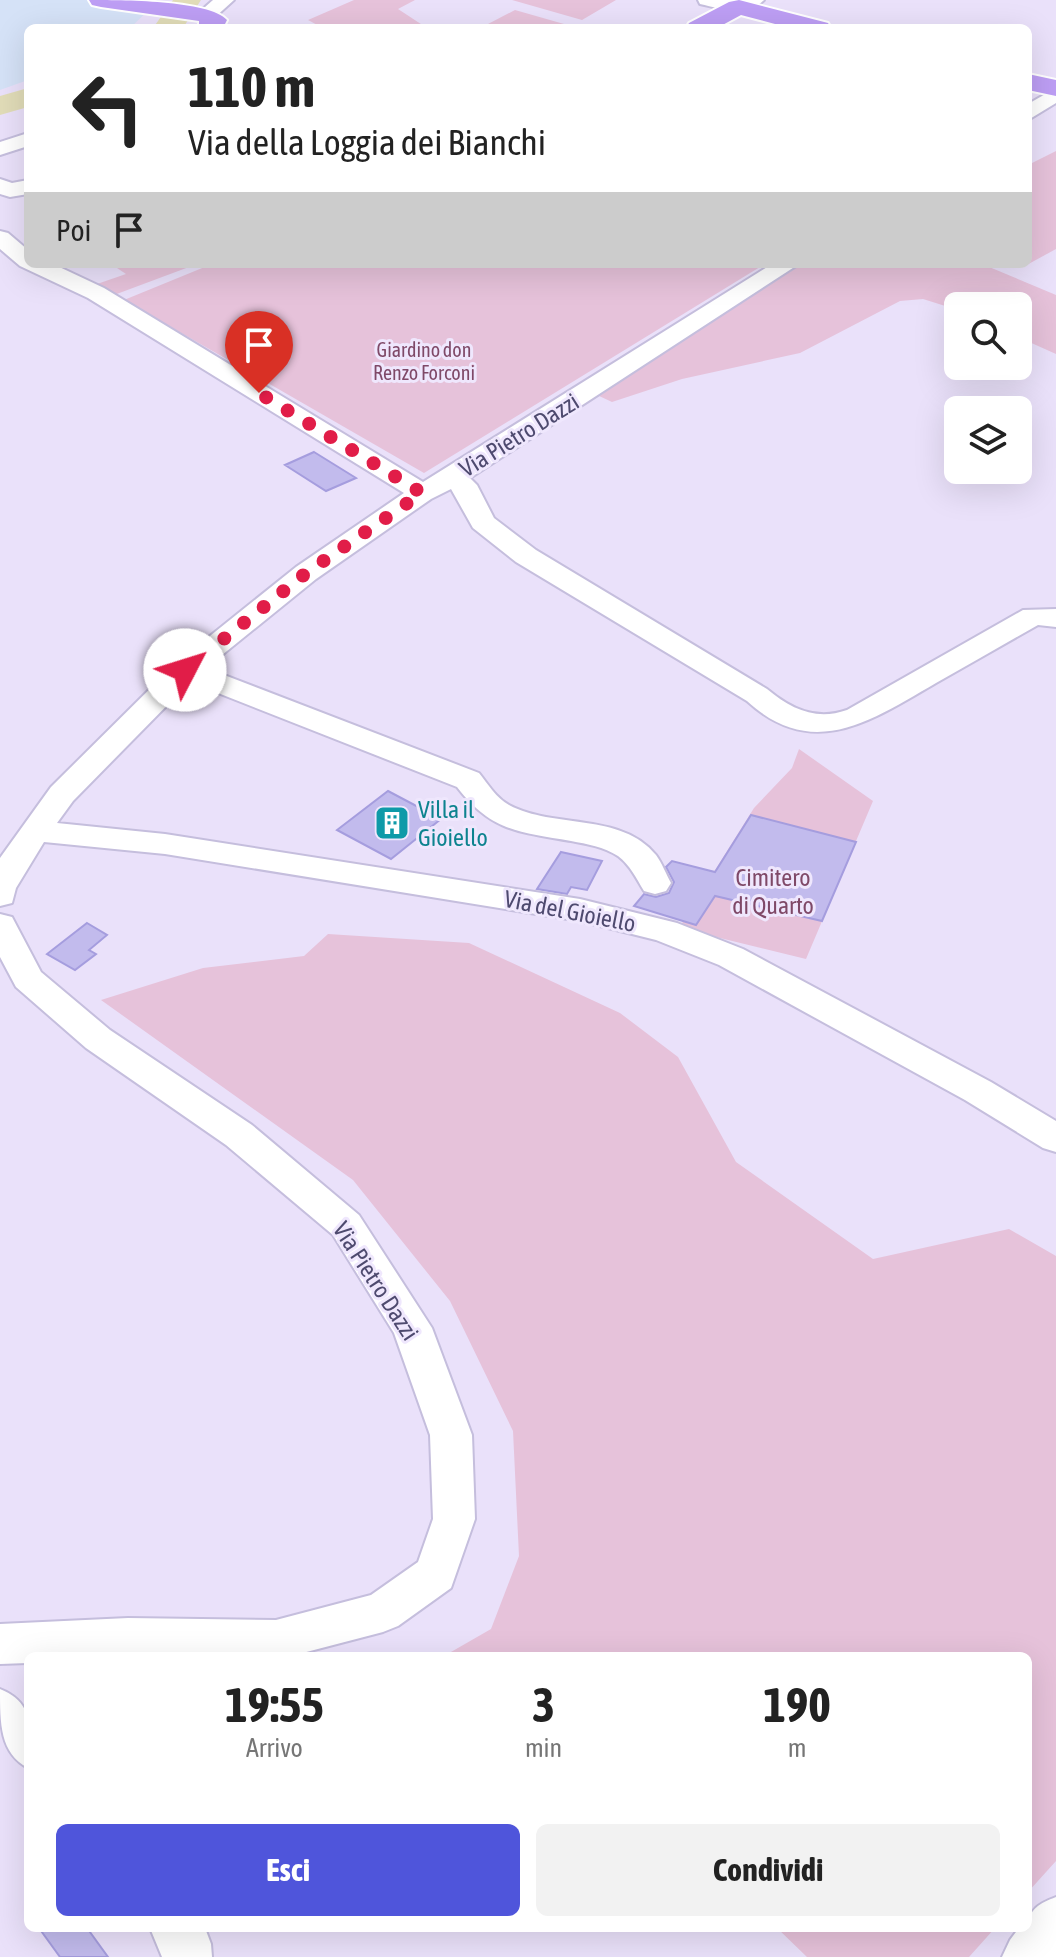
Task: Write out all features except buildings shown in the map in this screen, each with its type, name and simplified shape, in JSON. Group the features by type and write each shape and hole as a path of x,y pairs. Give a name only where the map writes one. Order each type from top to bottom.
{"main road":[{"path":"101,0 153,10 210,14"},
{"path":"706,24 747,3 807,24"},
{"path":"1032,83 1056,91"}],"street":[{"path":"707,0 747,3"},
{"path":"1032,111 1056,91"},
{"path":"0,149 24,140"},
{"path":"0,186 10,190 24,188"},
{"path":"0,238 24,258"},
{"path":"43,268 96,293 422,493"},
{"name":"Via Pietro Dazzi","path":"0,895 0,888 19,853 62,794 185,670 306,573 422,493 450,479 782,268"},
{"path":"450,479 464,485 483,522 526,556 757,695 769,707 812,724 845,723 1033,616 1056,618"},
{"path":"185,670 468,780 499,813 615,839 649,865 655,883"},
{"name":"Via del Gioiello","path":"36,831 165,844 551,905 665,931 731,957 978,1091 1056,1138"},
{"name":"Via Pietro Dazzi","path":"0,925 28,979 98,1039 239,1135 346,1225 412,1328 451,1435 454,1519 436,1574 383,1612 276,1640 128,1638 0,1644"},
{"path":"0,1710 24,1741"},
{"path":"1027,1957 1056,1921"},
{"path":"177,1932 187,1944 187,1957"}],"shaded area":[{"path":"0,0 159,0 134,24 24,24 24,81 0,90"}],"green space":[{"path":"354,0 415,0 398,9 421,24 316,24 308,20"},
{"path":"512,0 616,0 582,20"},
{"path":"515,10 564,24 488,24"},
{"path":"1056,151 1056,249 1032,262 1032,163"},
{"path":"117,268 186,268 114,295 97,284 126,274"},
{"name":"Giardino don Renzo Forconi","path":"202,268 758,268 424,473 124,300"},
{"path":"796,268 992,268 1056,295 1056,354 1032,343 1032,292 944,292 944,306 923,299 900,301 800,353 682,379 612,402 597,395"},
{"name":"Cimitero di Quarto","path":"799,749 873,801 806,959 679,928 754,808 792,768"},
{"path":"328,934 469,943 620,1013 678,1057 736,1162 873,1259 1009,1229 1056,1256 1056,1861 1032,1888 1032,1652 451,1652 491,1629 519,1556 513,1431 450,1301 353,1180 101,1000 203,968 304,956"},
{"path":"781,1932 991,1932 969,1957 807,1957"}],"waterway":[{"path":"171,24 187,0"},
{"path":"0,106 24,98"}],"place":[{"name":"Villa il Gioiello","path":"392,823"}],"route":[{"path":"185,670 306,573 422,493 259,393"}]}
